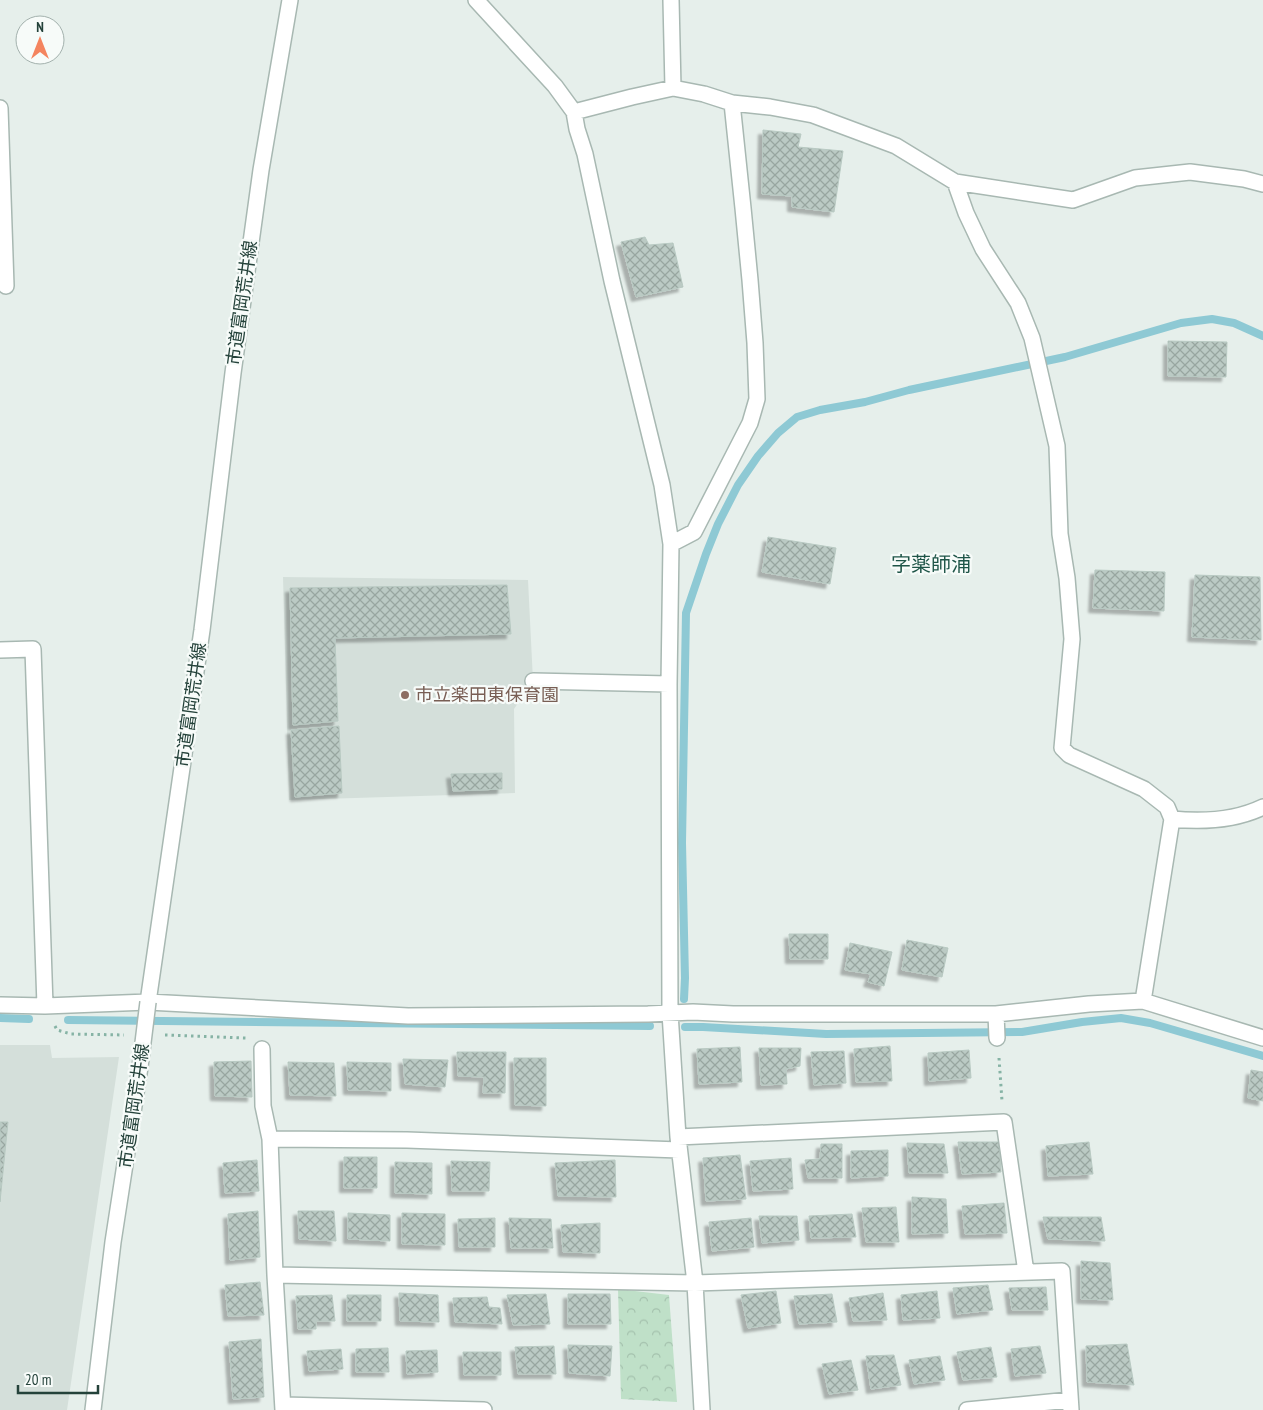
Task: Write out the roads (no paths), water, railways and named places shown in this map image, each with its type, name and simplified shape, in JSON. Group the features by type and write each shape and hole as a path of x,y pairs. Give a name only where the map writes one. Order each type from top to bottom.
{"street":[{"name":"市道富岡荒井線","path":"93,1410 113,1242 140,1067 202,630 233,373 261,170 290,0"},
{"path":"476,0 555,86 574,112 585,154 612,281 662,485 671,544 669,684 670,1013 679,1143 695,1283 702,1410"},
{"path":"671,0 673,88"},
{"path":"574,112 673,88 704,94 732,103 770,107 813,115 896,146 955,182 1073,200 1135,178 1190,172 1244,179 1263,184"},
{"path":"671,544 694,532 750,423 757,399 755,343 732,103"},
{"path":"0,108 6,286"},
{"path":"955,182 966,213 983,249 1018,303 1032,338 1057,446 1060,534 1067,578 1072,639 1062,748 1069,755 1144,788 1167,807 1172,819 1143,1001"},
{"path":"0,650 33,649 45,1006"},
{"path":"533,681 669,684"},
{"path":"1172,819 1195,821 1226,817 1252,812 1263,807"},
{"path":"0,1005 45,1006 148,1002 408,1016 670,1013 996,1017 1088,1004 1143,1001 1263,1038"},
{"path":"996,1017 997,1038"},
{"path":"262,1049 263,1106 270,1139 275,1275 283,1408 484,1410"},
{"path":"270,1139 679,1143 775,1134 1004,1122 1026,1272"},
{"path":"275,1275 695,1283 1062,1271 1070,1405 967,1410"}],"waterway":[{"path":"684,999 682,843 686,613 718,524 738,485 758,456 778,433 797,417 820,410 865,402 909,390 1065,357 1181,323 1212,319 1234,323 1263,336"},
{"path":"0,1018 29,1019"},
{"path":"685,1027 826,1034 1022,1032 1082,1022 1121,1018 1150,1023 1263,1056"},
{"path":"68,1020 650,1026"}],"place":[{"name":"市立楽田東保育園","path":"405,695"}],"district":[{"name":"字薬師浦","path":"931,564"}]}
